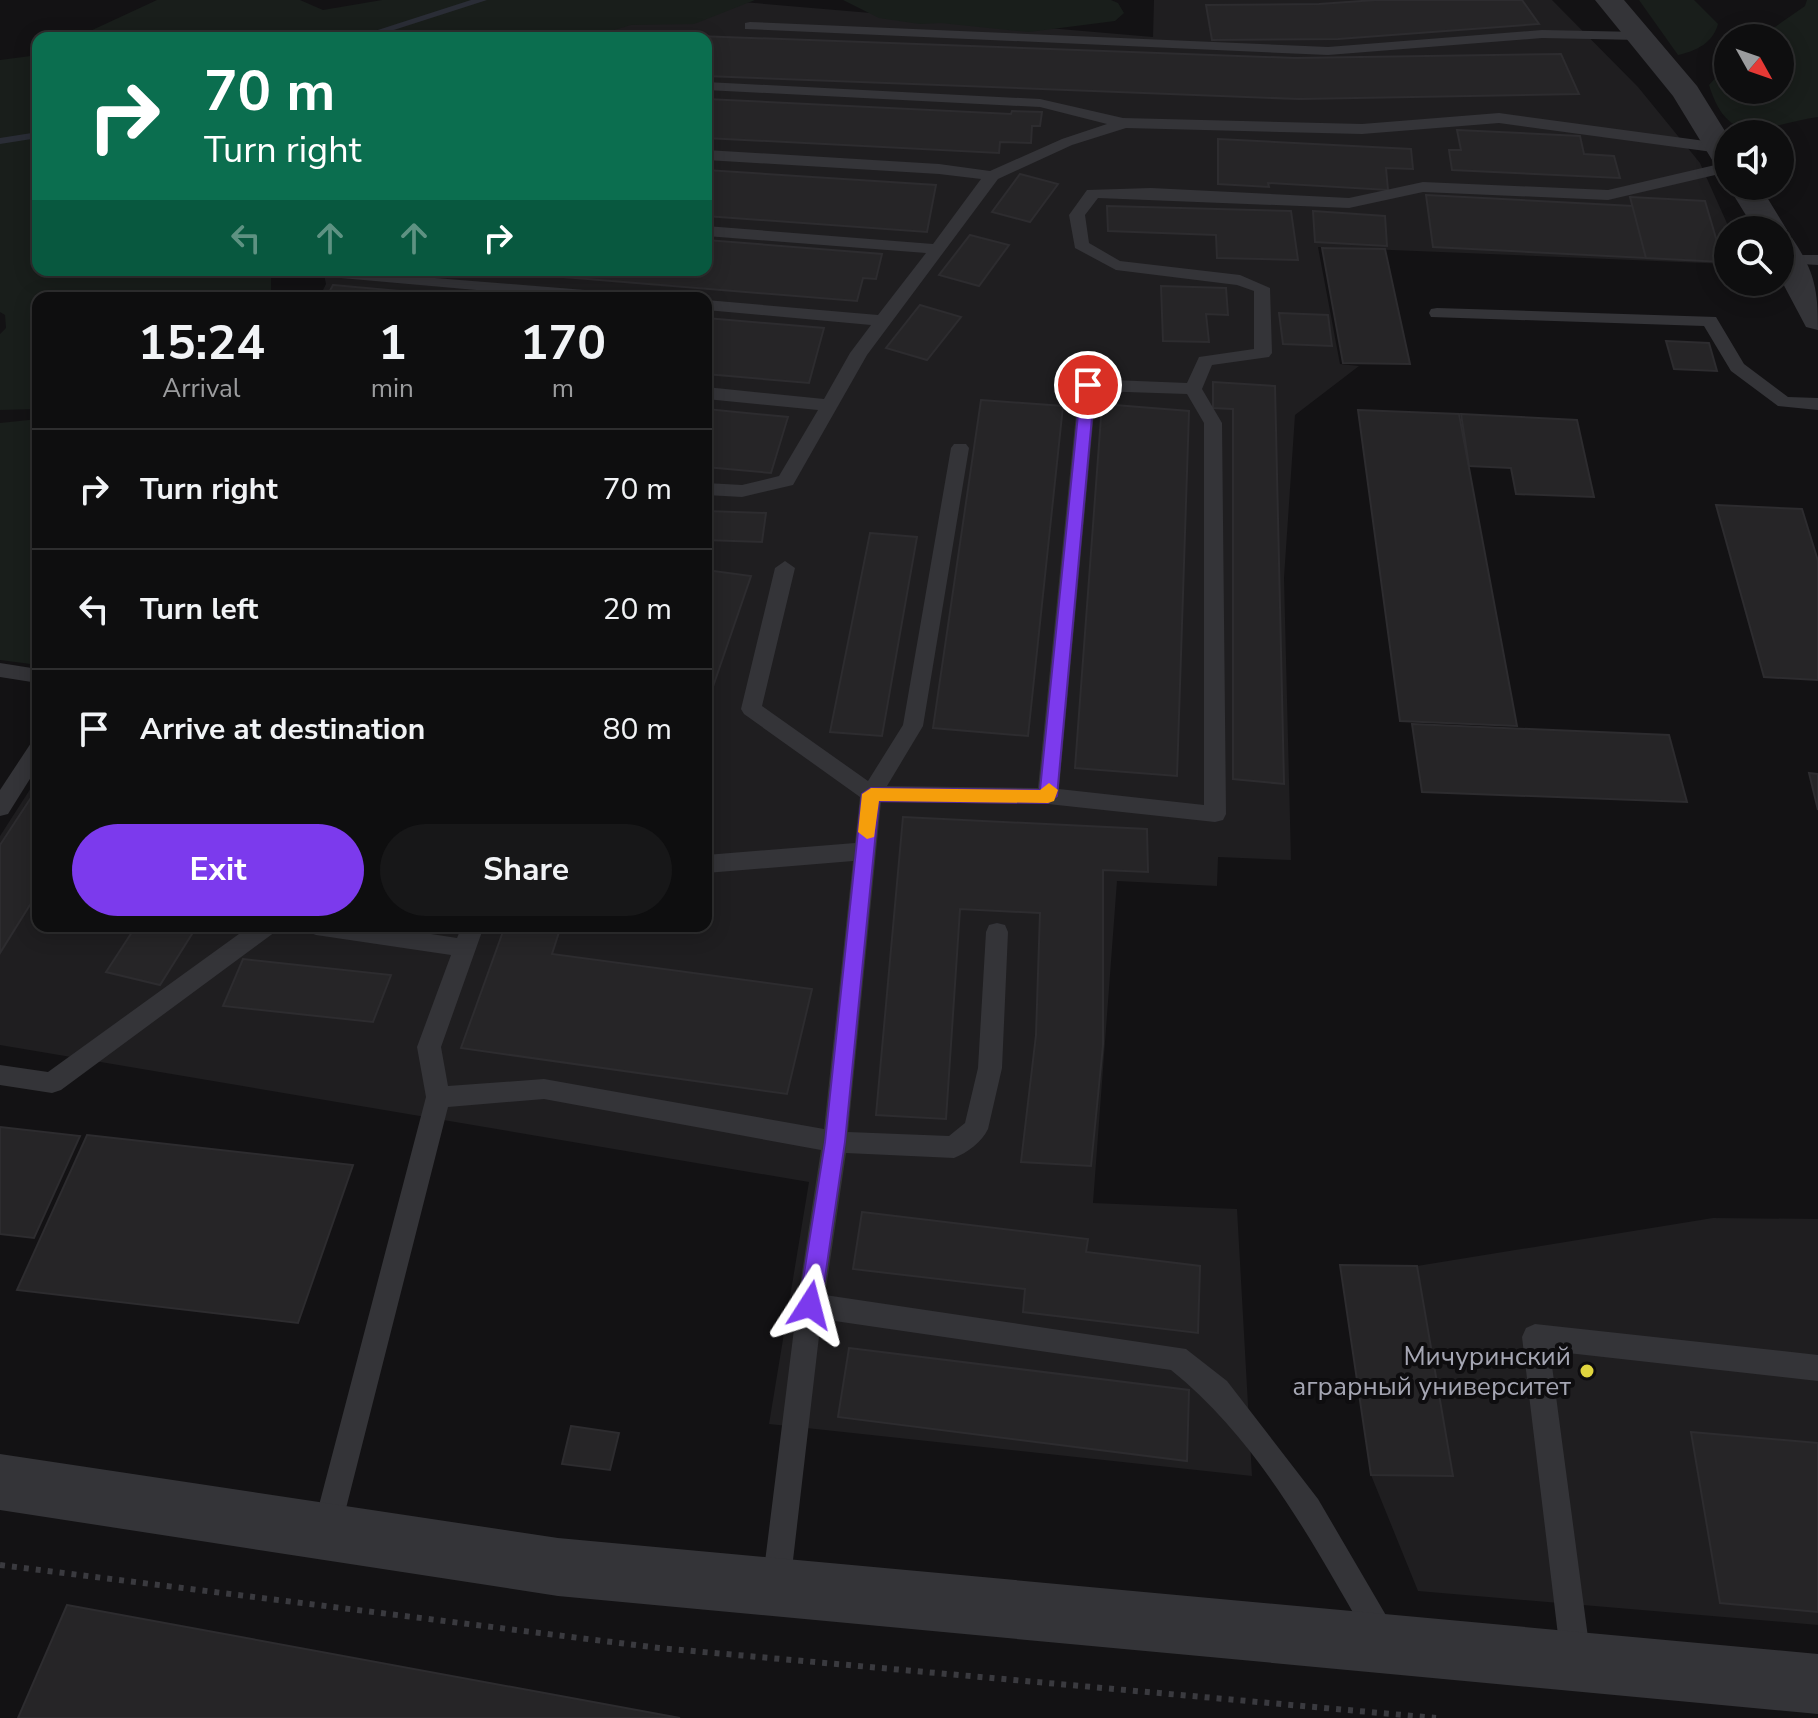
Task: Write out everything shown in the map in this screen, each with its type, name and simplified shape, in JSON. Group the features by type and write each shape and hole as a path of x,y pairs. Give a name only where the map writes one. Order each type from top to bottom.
{"street":[{"path":"1609,0 1686,92 1714,140"},
{"path":"1796,255 1818,320"},
{"path":"0,1482 558,1567 1818,1684"}],"lane":[{"path":"750,26 1328,51 1542,34 1639,36"},
{"path":"712,86 1040,103 1123,123 1362,129 1499,118 1714,157"},
{"path":"712,489 742,491 786,481 859,353 992,176 1067,142 1123,123"},
{"path":"712,155 939,169 992,176"},
{"path":"1193,389 1205,361 1263,353 1262,288 1240,280 1116,265 1081,245 1077,215 1093,193 1349,203 1423,187 1608,195 1714,162"},
{"path":"712,231 937,249"},
{"path":"375,276 555,292"},
{"path":"712,306 883,321"},
{"path":"1437,313 1710,321 1737,367 1784,402 1818,404"},
{"path":"1048,796 1088,385 1193,389"},
{"path":"785,568 751,709 871,794 1048,796 1215,814 1213,423 1193,389"},
{"path":"712,394 829,405"},
{"path":"776,1586 810,1305 835,1142 871,794 913,726 960,448"},
{"path":"0,670 32,675"},
{"path":"0,808 32,758"},
{"path":"712,864 865,851"},
{"path":"0,1075 52,1083 259,932"},
{"path":"326,1533 438,1097 429,1047 469,937 399,932"},
{"path":"438,1097 544,1089 835,1142 954,1147 976,1129 990,1068 997,932"},
{"path":"810,1305 1177,1358 1217,1390 1308,1509 1387,1644"},
{"path":"1576,1661 1535,1337 1818,1368"}],"path":[{"path":"0,1565 659,1648 1436,1718"}],"shaded area":[{"path":"157,0 300,0 323,10 382,0 755,0 694,24 631,25 607,32 88,32"},
{"path":"719,0 1153,37 1154,0 1552,0 1638,87 1700,163 1724,216 1714,216 1714,263 1318,247 1340,364 1359,366 1295,415 1284,578 1291,860 1218,857 1217,886 1117,881 1093,1203 1237,1209 1252,1476 769,1424 809,1182 0,1045 0,836 32,786 32,932 712,932 712,292 322,292 326,284 324,276 712,276 712,32 577,32"},
{"path":"843,0 1111,0 1118,3 1124,13 1115,21 1029,32 879,18"},
{"path":"1639,0 1694,0 1718,24 1714,24 1714,34 1703,45 1678,55"},
{"path":"1807,0 1818,0 1818,117 1794,122 1728,120 1717,104 1794,104 1794,24 1779,24 1805,6"},
{"path":"32,56 32,276 271,276 271,292 32,292 32,409 0,410 0,334 6,328 5,315 0,312 0,60"},
{"path":"1714,79 1714,97 1709,85"},
{"path":"32,420 32,664 0,660 0,423"},
{"name":"Мичуринский аграрный университет","path":"1713,1218 1818,1219 1818,1625 1418,1591 1371,1475 1340,1265 1417,1266"}],"building":[{"path":"1376,0 1522,0 1539,24 1338,39 1212,40 1206,5 1319,4"},
{"path":"712,36 1295,58 1561,54 1579,94 1299,99 712,76"},
{"path":"712,99 1011,114 1012,111 1042,112 1040,126 1032,126 1031,143 1000,142 999,153 712,138"},
{"path":"1457,130 1580,136 1584,154 1614,156 1620,178 1452,170 1449,150 1461,150"},
{"path":"1218,139 1411,149 1413,169 1386,168 1388,190 1268,183 1269,187 1218,184"},
{"path":"712,170 936,185 927,232 712,216"},
{"path":"1020,174 1058,184 1030,222 992,212"},
{"path":"1426,195 1633,206 1646,258 1433,247"},
{"path":"1630,197 1705,201 1714,232 1714,262 1646,258"},
{"path":"1107,206 1291,211 1298,260 1217,258 1216,235 1108,231"},
{"path":"1313,211 1385,216 1387,246 1315,242"},
{"path":"970,235 1009,245 979,286 939,275"},
{"path":"712,240 882,254 876,279 863,278 857,301 550,276 712,276"},
{"path":"1322,248 1385,249 1410,364 1343,363"},
{"path":"333,285 411,292 329,292"},
{"path":"1161,286 1226,288 1228,315 1206,314 1209,342 1163,341"},
{"path":"920,305 961,317 927,360 886,348"},
{"path":"1279,313 1328,315 1332,346 1283,344"},
{"path":"712,319 824,328 809,383 712,375"},
{"path":"1666,341 1709,343 1717,371 1674,369"},
{"path":"1213,382 1275,386 1284,784 1233,779 1233,409 1213,408"},
{"path":"981,400 1063,406 1028,736 933,728"},
{"path":"1102,404 1189,411 1177,776 1075,768"},
{"path":"712,410 788,417 771,473 712,468"},
{"path":"1358,410 1459,414 1517,726 1400,721"},
{"path":"1461,414 1577,420 1594,497 1516,494 1511,468 1469,466"},
{"path":"1716,505 1802,509 1818,561 1818,680 1764,677"},
{"path":"712,511 766,513 762,542 712,540"},
{"path":"870,533 917,537 882,736 830,732"},
{"path":"712,571 751,576 712,690"},
{"path":"1412,724 1669,735 1687,802 1422,792"},
{"path":"1809,773 1818,774 1818,810"},
{"path":"32,796 32,902 0,953 0,845"},
{"path":"903,817 1147,829 1148,872 1103,870 1103,1045 1091,1166 1021,1162 1036,1035 1040,913 960,909 946,1119 876,1115"},
{"path":"132,932 193,932 160,985 106,972"},
{"path":"503,932 559,932 552,954 812,989 787,1094 461,1048"},
{"path":"243,959 391,975 373,1022 223,1006"},
{"path":"0,1127 80,1136 34,1238 0,1234"},
{"path":"87,1135 353,1165 298,1323 17,1290"},
{"path":"862,1212 1088,1239 1086,1252 1200,1266 1198,1333 1023,1312 1025,1289 853,1269"},
{"path":"1340,1265 1417,1266 1453,1476 1371,1475"},
{"path":"849,1348 1189,1390 1187,1461 838,1417"},
{"path":"571,1426 619,1433 610,1470 562,1464"},
{"path":"1691,1432 1818,1443 1818,1612 1720,1603"},
{"path":"67,1605 680,1718 18,1718"}],"waterway":[{"path":"378,32 482,0"},
{"path":"0,141 32,136"}],"slow traffic":[{"path":"867,832 871,794 1048,796 1049,790"}],"place":[{"name":"Мичуринский аграрный университет","path":"1587,1371"}],"route":[{"path":"810,1305 835,1142 871,794 1048,796 1088,385"}]}
